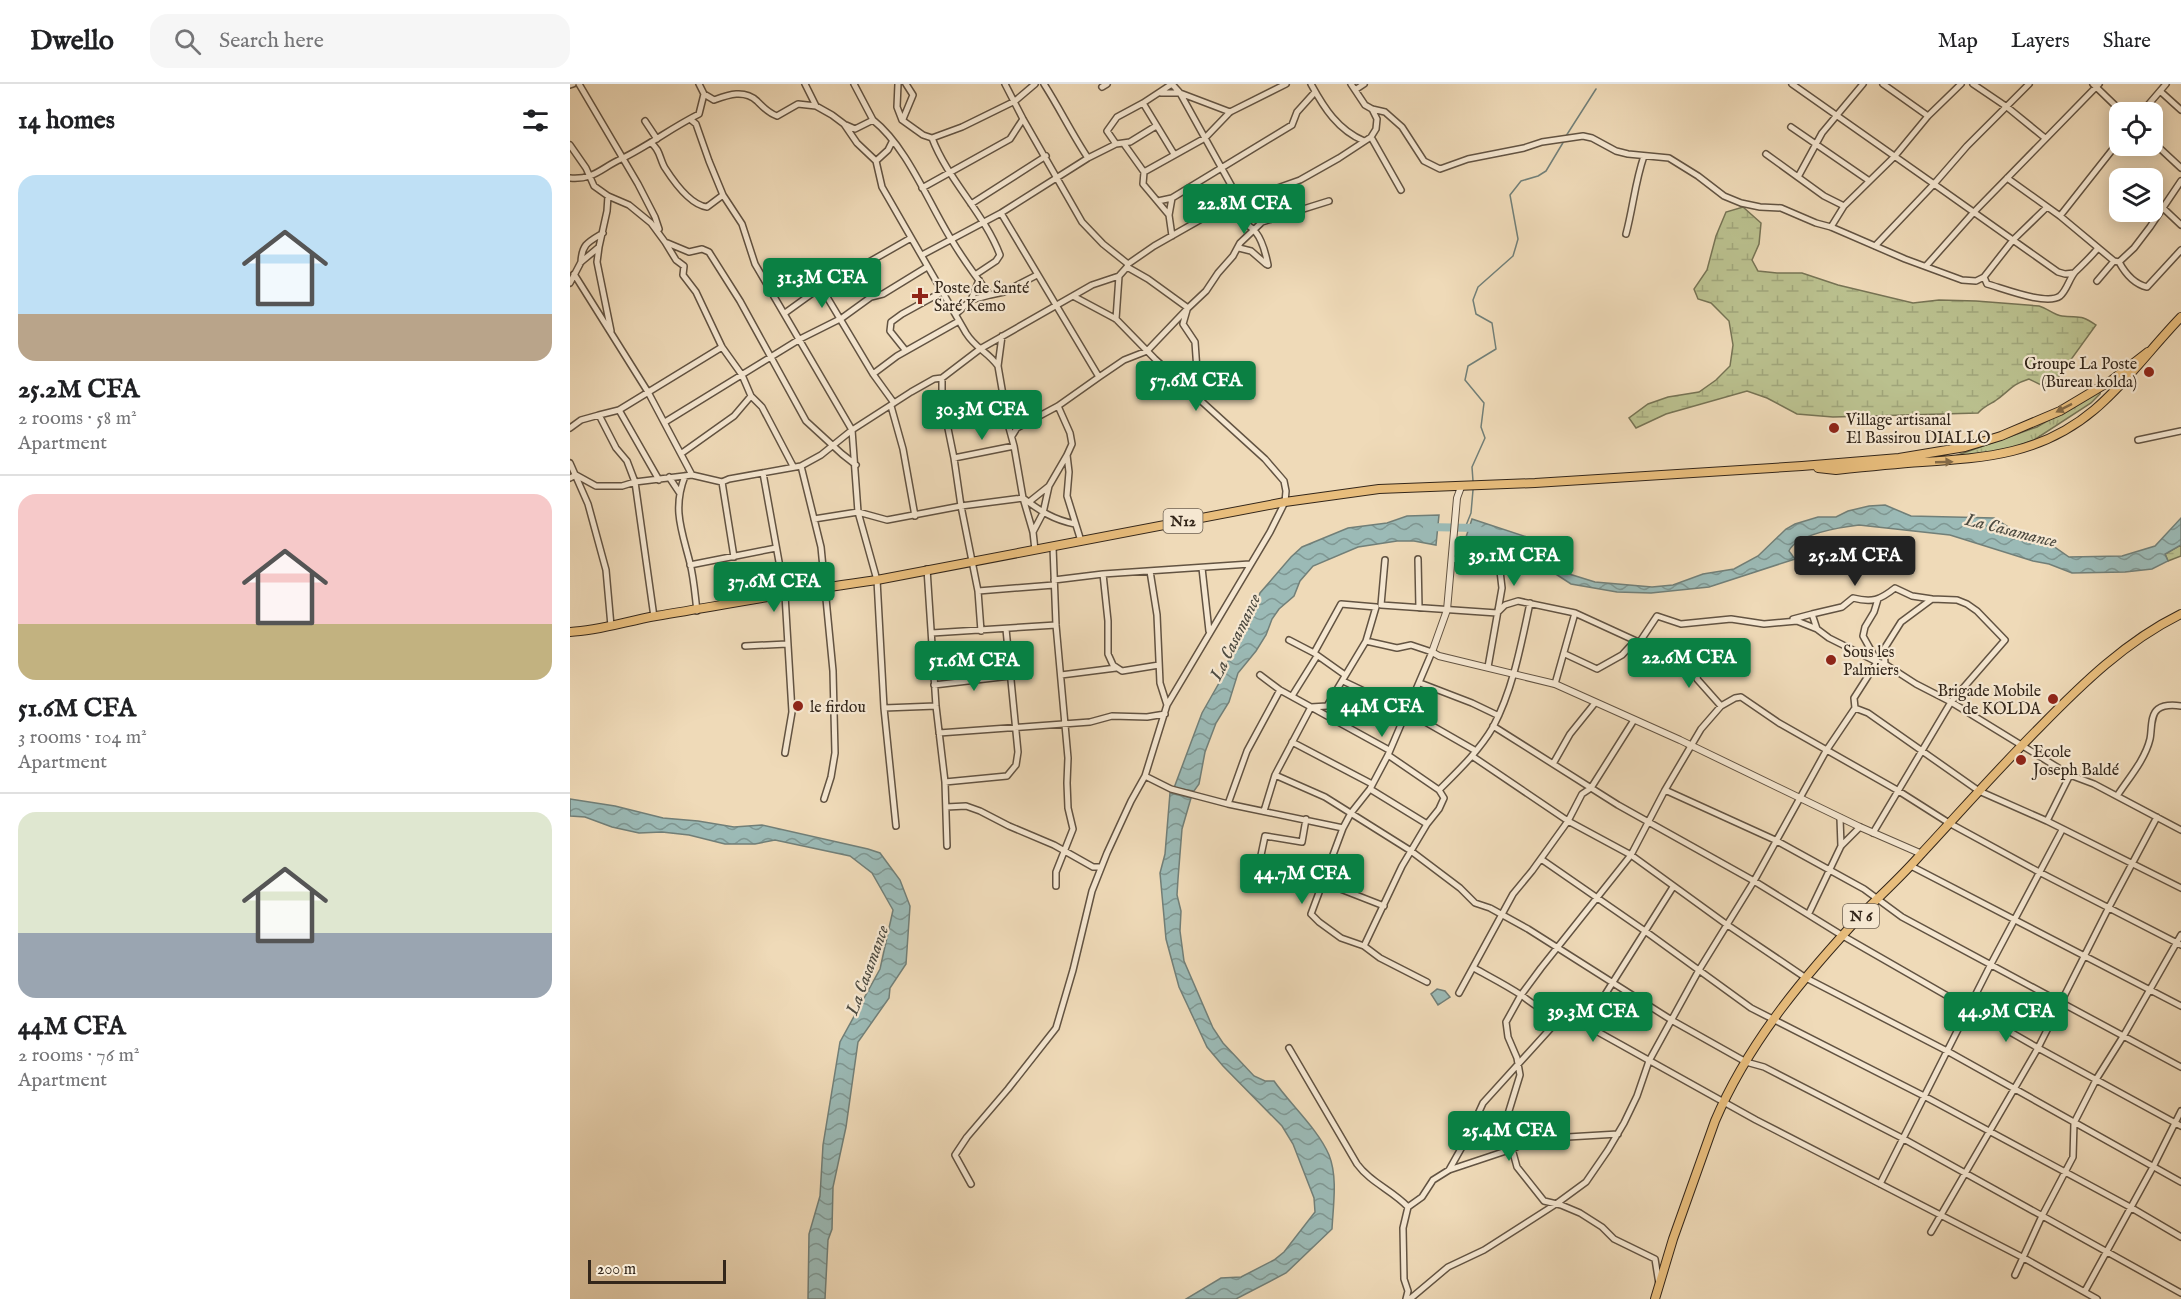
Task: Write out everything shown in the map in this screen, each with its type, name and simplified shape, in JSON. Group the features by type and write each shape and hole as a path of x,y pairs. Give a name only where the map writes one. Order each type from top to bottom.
{"main road":[{"path":"1802,466 1836,470 1960,461 2008,454 2026,448 2073,426 2094,410 2127,378 2181,316"},
{"path":"1802,466 1899,458 1965,447 2001,436 2080,400 2112,380 2148,352"},
{"name":"N12","path":"570,632 877,580 1285,502 1379,489 1461,487 1802,466"},
{"name":"N 6","path":"1655,1299 1702,1154 1724,1102 1772,1020 1843,936 2022,745 2097,671 2123,650 2181,614"}],"street":[{"path":"579,84 655,217 665,242 676,260 684,266 683,275 696,292 722,348 742,375 750,396 762,407 793,466"},
{"path":"699,84 704,94 714,100 734,93 753,97 770,113 777,116 798,104 816,106 855,129 873,120"},
{"path":"805,84 816,106"},
{"path":"854,84 873,120 882,127 909,164 950,238 990,296"},
{"path":"898,84 897,107 902,120 923,135 932,138 962,127 1015,101 1035,84"},
{"path":"902,120 913,95 906,84"},
{"path":"1005,84 1082,222 1128,266 1188,308"},
{"path":"1044,84 1064,116 1072,135 1088,158"},
{"path":"1116,144 1107,131 1117,117 1172,84 1180,93 1236,194 1230,205"},
{"path":"1144,172 1205,138 1230,112 1286,84"},
{"path":"1311,84 1328,114 1344,129 1364,141"},
{"path":"1351,84 1365,105 1385,112 1402,127 1424,161 1440,170 1468,159 1524,148 1542,142 1583,136 1592,138 1616,151 1669,158 1698,176 1719,193 1741,203 1781,208 1962,280 1976,281 1984,277 2013,240 2048,207"},
{"path":"1355,90 1364,84"},
{"path":"1792,84 2058,272 2074,273"},
{"path":"1798,177 1816,143 1835,115 1863,84"},
{"path":"1883,84 1928,116"},
{"path":"1831,227 1844,206 1961,84"},
{"path":"1973,84 2007,107 2045,138"},
{"path":"1875,246 1952,162 2029,84"},
{"path":"2151,102 2166,84"},
{"path":"1926,266 1974,212 2096,85 2112,102"},
{"path":"2160,91 2181,110"},
{"path":"1158,201 1172,198 1292,125 1297,112 1315,92"},
{"path":"1160,93 1180,93 1230,112"},
{"path":"570,178 589,177 622,158 631,156 699,114 704,94"},
{"path":"1143,103 1174,154"},
{"path":"573,476 596,486 622,486 635,482 692,475 722,482 729,478 801,466 892,405 934,379 942,378 980,349 1092,285 1119,276 1128,266 1172,236 1219,209 1300,180 1371,137 1376,129 1377,119 1372,109"},
{"path":"690,118 696,124 708,161 723,195 742,224 755,264 852,430 858,512 877,580 884,708 896,826"},
{"path":"922,188 1010,139 1023,119"},
{"path":"645,121 665,168 693,202 707,207 723,195"},
{"path":"844,124 857,142 876,161 882,187 974,345 988,353 998,366"},
{"path":"922,255 950,238 966,233 1001,213 1088,158 1116,144 1130,142 1156,126"},
{"path":"1791,127 1868,180"},
{"path":"1371,137 1401,190"},
{"path":"873,374 958,318 971,300 977,278 1000,255 983,223 939,156 932,138"},
{"path":"876,161 888,150 892,142"},
{"path":"1124,144 1144,172 1143,184 1169,215"},
{"path":"570,145 586,168 594,186 608,196 629,205 660,233"},
{"path":"2163,151 2181,168"},
{"path":"1766,154 1824,196 1844,206"},
{"path":"2060,216 2109,154"},
{"path":"971,204 1046,156"},
{"path":"1626,234 1632,214 1634,190 1644,156"},
{"path":"2007,178 2060,216 2116,262 2135,282 2147,287 2181,250"},
{"path":"2181,181 2163,208 2181,225"},
{"path":"608,196 597,262 612,334"},
{"path":"1172,198 1169,215 1172,236"},
{"path":"1012,436 1017,428 1058,406 1124,360 1147,351 1206,291 1239,248 1240,243 1266,220 1329,201"},
{"path":"1219,209 1248,223 1263,248 1268,265 1251,251 1239,248"},
{"path":"1001,213 1099,377"},
{"path":"2097,281 2134,248 2153,222"},
{"path":"581,262 581,250 603,233"},
{"path":"785,313 821,287 911,238"},
{"path":"665,242 689,252 702,249 709,252 740,301 806,421 856,465"},
{"path":"570,283 581,262 600,247"},
{"path":"1984,277 1987,284 2038,299 2048,299 2060,295 2074,273 2098,248"},
{"path":"665,422 800,339 842,318 871,297 884,294 927,267"},
{"path":"855,270 871,297"},
{"path":"574,274 648,392 692,475"},
{"path":"971,300 1004,292 1037,275"},
{"path":"1116,320 1119,276"},
{"path":"821,287 842,318 892,405 903,449 915,516"},
{"path":"906,351 890,331 891,322 942,292"},
{"path":"971,1184 955,1155 967,1137 1056,1028 1073,970 1086,911 1101,867 1145,776 1167,705 1285,502 1284,481 1265,459 1236,435 1116,320 1073,296"},
{"path":"1188,308 1183,324 1195,342 1199,399"},
{"path":"1002,336 998,366 1035,550"},
{"path":"570,428 581,420 619,410 722,348"},
{"path":"942,378 942,399 978,591 981,631"},
{"path":"682,453 734,417 750,396"},
{"path":"1033,532 1043,513 1049,486 1072,444 1058,406"},
{"path":"619,410 659,480"},
{"path":"947,421 992,411 1008,424"},
{"path":"599,415 616,448 627,461 635,482 654,617"},
{"path":"2138,441 2181,431"},
{"path":"954,458 1014,446"},
{"path":"1067,455 1069,472 1067,496 1081,541"},
{"path":"570,463 573,476 588,504 606,570 611,626"},
{"path":"801,466 821,547 833,671 836,753 824,799"},
{"path":"763,473 785,595 786,644 792,712 785,753"},
{"path":"685,476 679,492 680,531 690,565 697,610"},
{"path":"669,477 679,492"},
{"path":"722,482 734,557"},
{"path":"814,519 858,512 887,520 961,506 1026,500 1049,486"},
{"path":"1452,487 1457,498"},
{"path":"1427,982 1380,958 1364,946 1341,938 1311,914 1343,828 1351,813 1371,787 1408,712 1447,610 1457,498 1461,487"},
{"path":"1026,500 1043,513 1059,521 1075,524"},
{"path":"1053,547 1056,625 1065,723 1068,808 1073,829 1056,872 1056,886"},
{"path":"690,565 776,548"},
{"path":"1418,559 1419,608"},
{"path":"1452,559 1484,564 1500,571 1502,588 1488,667"},
{"path":"1311,707 1327,706 1366,641 1378,606 1385,560"},
{"path":"978,591 1103,574 1250,564"},
{"path":"1202,568 1209,633"},
{"path":"927,569 934,685 945,782 947,846"},
{"path":"1150,570 1157,615 1160,683 1167,705"},
{"path":"1103,574 1108,621 1108,654 1113,665 1122,671 1159,665"},
{"path":"1565,654 1598,668 1622,655 1637,642 1657,616 1681,624 1731,620 1764,624 1842,607 1854,598 1868,602 1885,596 1895,588 1912,596 1957,600 1967,604 2005,640 1951,702 1897,790 1874,833"},
{"path":"1877,662 1863,636 1878,598"},
{"path":"1885,664 1884,649 1901,622 1932,599"},
{"path":"1292,696 1341,604 1497,613 1505,605 1518,601 1575,613 1686,664 1698,672 1696,679 1721,706"},
{"path":"1439,790 1474,753 1493,726 1515,674 1530,603"},
{"path":"1556,684 1575,613"},
{"path":"1812,614 1817,629"},
{"path":"1788,620 1817,629 1829,638 1885,664 2070,775 2094,784 2181,830"},
{"path":"932,633 1056,625"},
{"path":"945,782 1007,776 1016,765 1018,752 1006,629"},
{"path":"1289,640 1315,655 1344,678 1408,712 1474,753 1568,821 1631,855 1673,887 1806,978 1947,1051 2181,1182"},
{"path":"1366,641 1398,648 1411,645 1439,656 1556,684 1840,818 1922,854"},
{"path":"745,646 786,644"},
{"path":"1408,1299 1448,1267 1484,1250 1586,1182 1618,1134 1637,1096 1649,1061 1699,970 1754,880 1826,750 1854,708 1854,698 1877,662"},
{"path":"1061,675 1118,668"},
{"path":"1260,675 1280,690 1389,752 1439,790 1444,798 1402,866 1364,946"},
{"path":"934,685 1010,676"},
{"path":"1420,683 1497,715"},
{"path":"1228,804 1247,751 1280,690"},
{"path":"1659,1285 1655,1259 1614,1239 1602,1227 1580,1213 1544,1202 1517,1167 1512,1149 1508,1114 1520,1075 1508,1037 1506,1022 1521,995 1631,855 1665,790 1701,729 1721,706 1741,697 1949,823 2179,944"},
{"path":"1553,764 1570,734 1595,703"},
{"path":"2117,796 2142,757 2149,741 2154,714 2162,707 2173,704 2181,706"},
{"path":"884,708 936,706"},
{"path":"1264,811 1275,776 1311,707"},
{"path":"1854,708 1868,713 1979,791 2047,821 2181,888"},
{"path":"939,732 1090,722 1112,716 1147,717 1165,714"},
{"path":"1459,993 1513,894 1568,821 1582,794 1591,788 1634,720"},
{"path":"1493,726 1591,788 1754,880 1843,936 2038,1048 2097,1078 2181,1126"},
{"path":"1292,742 1371,787 1427,824"},
{"path":"2047,821 2070,775"},
{"path":"1145,776 1171,789 1193,795 1343,828"},
{"path":"1275,776 1325,797 1351,813 1411,851 1460,888 1475,903 1490,908 1527,928 1673,1021 1746,1062 1764,1066 1902,1138 2181,1293"},
{"path":"1665,790 1775,840 1864,889 1902,917 2181,1067"},
{"path":"946,807 966,806 980,811 1065,851 1093,867 1101,867"},
{"path":"1931,1232 2038,1048 2060,1001 2157,817"},
{"path":"1840,818 1841,846"},
{"path":"1255,880 1265,836 1302,842 1306,819"},
{"path":"1809,913 1841,846 1860,827"},
{"path":"1880,1184 2061,830"},
{"path":"1541,859 1750,1008 1924,1096 2181,1237"},
{"path":"1260,860 1384,906"},
{"path":"1911,866 2181,1006"},
{"path":"1093,867 1098,876"},
{"path":"1474,968 1521,995 1539,1010 1560,1018 1573,1018 1601,1001 1673,887"},
{"path":"2015,1275 2073,1157 2074,1123 2097,1078 2179,944 2181,935"},
{"path":"1449,1170 1483,1103 1560,1018"},
{"path":"1573,1018 1724,1102 2022,1257 2097,1299"},
{"path":"1289,1048 1365,1175 1396,1194 1408,1208"},
{"path":"2085,1291 2181,1111"},
{"path":"1408,1299 1404,1279 1403,1228 1408,1208 1422,1197 1433,1180 1449,1170 1512,1149 1534,1139 1618,1134"}],"green space":[{"path":"1743,207 1761,223 1759,244 1752,260 1758,271 1802,273 1838,285 1913,303 1939,300 2039,306 2059,315 2083,318 2096,325 2057,379 2041,385 2029,379 2023,381 1978,413 1833,417 1797,414 1767,398 1747,391 1666,414 1636,428 1629,418 1648,404 1668,397 1699,392 1730,366 1733,345 1729,321 1711,303 1698,299 1694,289 1707,270 1716,236 1726,212"},
{"path":"2101,389 2100,394 2091,403 2034,440 2004,451 1955,456 2037,427"},
{"path":"2181,545 2181,556 2168,561 2165,554"}],"water":[{"path":"1885,505 1911,516 1994,518 2016,532 2043,539 2069,557 2122,556 2155,546 2181,518 2181,545 2165,554 2168,561 2152,569 2072,573 1950,535 1859,525 1820,532 1800,540 1789,551 1795,559 1709,587 1651,593 1617,592 1571,584 1545,567 1465,540 1472,519 1530,538 1543,547 1554,565 1566,573 1595,582 1652,587 1673,585 1703,574 1734,569 1758,556 1786,529 1795,524 1818,517 1836,517 1848,511 1869,506"},
{"path":"1439,515 1436,545 1397,541 1358,547 1313,566 1300,581 1294,596 1279,609 1256,651 1238,673 1229,702 1216,723 1205,752 1199,784 1194,791 1174,788 1202,713 1250,623 1260,593 1291,557 1302,547 1348,528 1387,523 1407,516"},
{"path":"1170,793 1191,798 1182,829 1177,895 1181,911 1180,931 1184,961 1213,1028 1223,1043 1254,1076 1265,1081 1274,1081 1318,1136 1332,1164 1334,1192 1332,1229 1286,1273 1236,1299 1186,1299 1221,1278 1241,1277 1274,1260 1284,1252 1315,1212 1314,1198 1293,1144 1282,1126 1207,1047 1179,987 1166,939 1160,873 1165,854"},
{"path":"570,799 615,806 663,818 734,827 762,825 868,849 880,853 900,880 910,906 906,964 890,988 889,998 858,1042 846,1127 833,1187 832,1229 828,1240 825,1299 808,1299 809,1234 820,1196 823,1145 840,1042 880,969 893,910 872,873 850,856 775,840 755,844 725,844 689,835 662,832 639,833 612,827 585,817 570,816"},
{"path":"1437,989 1445,991 1450,997 1438,1005 1431,994"}],"waterway":[{"path":"1566,136 1596,89"},
{"path":"1473,481 1472,467 1485,438 1481,427 1484,403 1465,380 1468,366 1496,349 1492,323 1476,314 1473,300 1478,287 1513,256 1518,239 1510,195 1521,181 1546,171 1564,141"},
{"path":"1465,528 1471,513 1473,490"},
{"name":"La Casamance","path":"1427,527 1476,528 1479,530"}],"place":[{"name":"Poste de Santé Saré Kemo","path":"920,296"},
{"name":"Groupe La Poste (Bureau kolda)","path":"2149,372"},
{"name":"Village artisanal El Bassirou DIALLO","path":"1834,428"},
{"name":"Sous les Palmiers","path":"1831,660"},
{"name":"Brigade Mobile de KOLDA","path":"2053,699"},
{"name":"le firdou","path":"798,706"},
{"name":"Ecole Joseph Baldé","path":"2021,760"}]}
